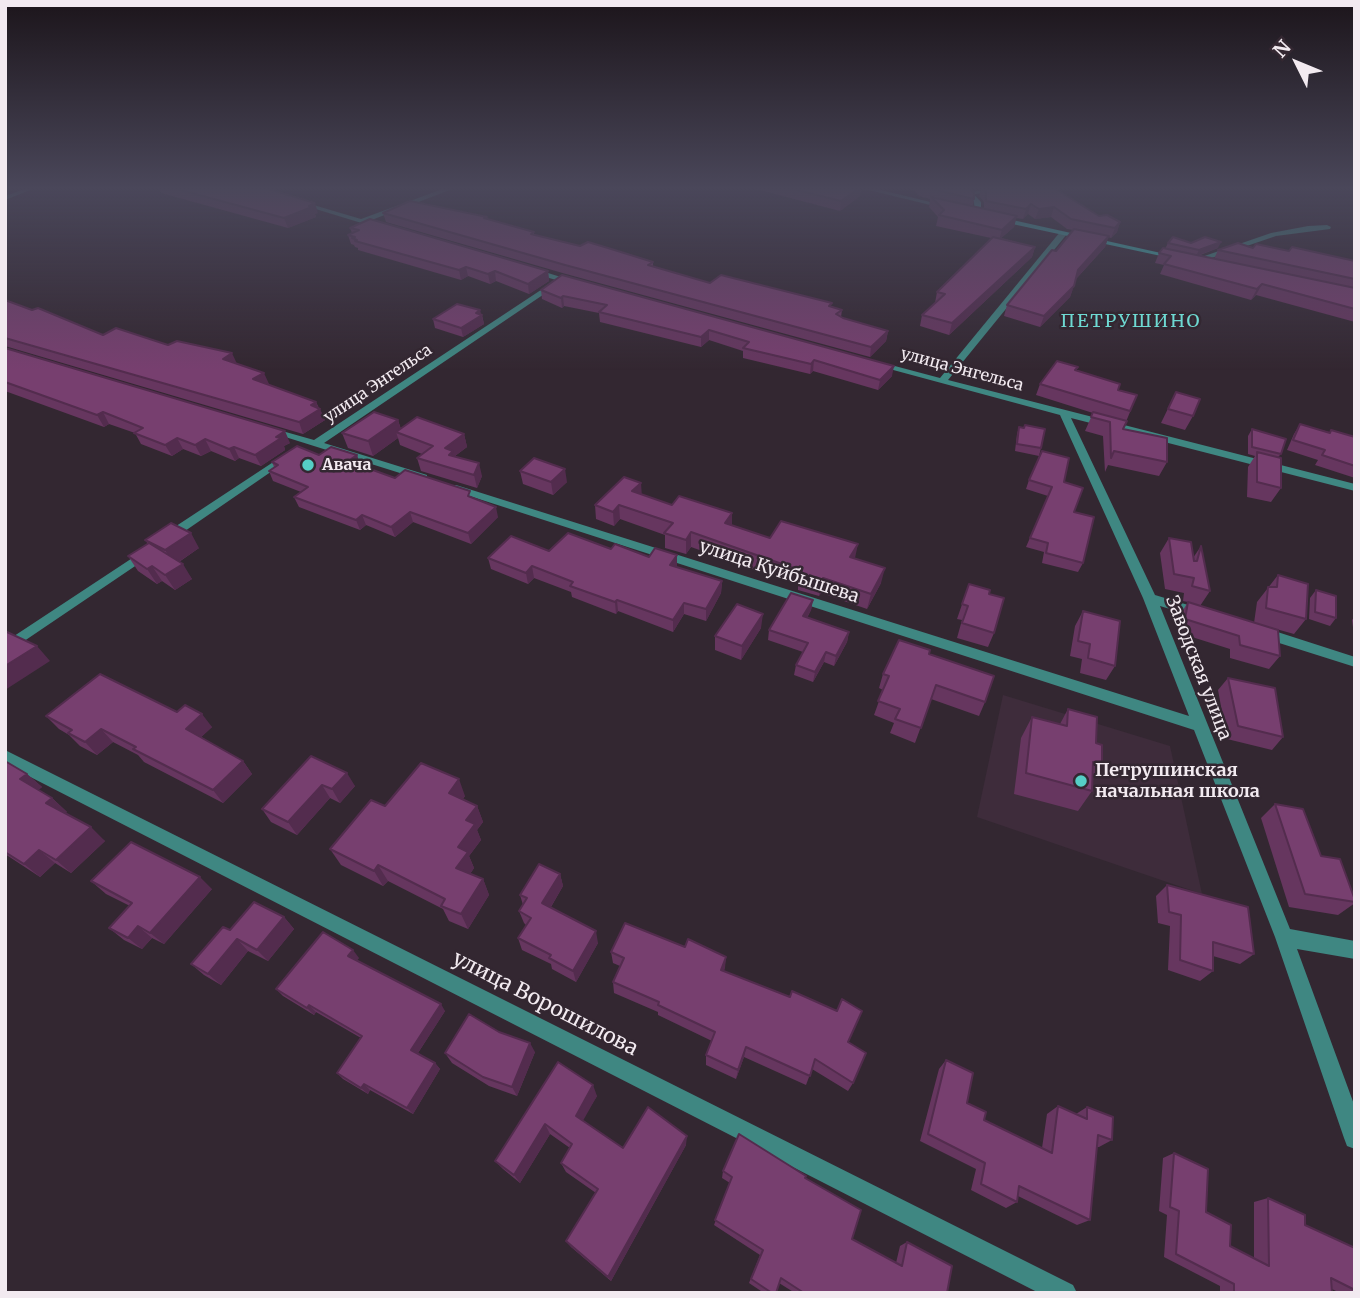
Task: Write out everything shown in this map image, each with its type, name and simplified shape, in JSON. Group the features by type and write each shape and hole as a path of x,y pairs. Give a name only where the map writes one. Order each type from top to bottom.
{"street":[{"path":"942,381 1051,249"},
{"path":"1134,249 1208,264"},
{"path":"1194,261 1229,249"},
{"path":"522,267 588,286"},
{"name":"улица Энгельса","path":"312,443 562,279"},
{"name":"улица Энгельса","path":"863,360 1065,415 1355,488"},
{"name":"Заводская улица","path":"1065,415 1150,598 1284,937 1355,1138"},
{"name":"улица Куйбышева","path":"255,426 1199,725"},
{"path":"5,649 312,443"},
{"path":"1150,598 1216,618"},
{"path":"1242,625 1355,662"},
{"name":"улица Ворошилова","path":"5,756 1065,1293"},
{"path":"1284,937 1355,950"}],"shaded area":[{"name":"Петрушинская начальная школа","path":"1003,695 1170,746 1202,894 977,817"}],"building":[{"path":"382,249 471,249 548,271 528,284 495,271 488,274 466,267 459,270"},
{"path":"508,249 609,249 653,262 648,265 710,283 721,275 832,303 829,306 842,310 836,314 843,318 888,331 871,347"},
{"path":"981,249 1033,249 952,323 922,315 945,294 937,292"},
{"path":"1058,249 1098,249 1078,270 1074,286 1044,316 1007,305 1052,250"},
{"path":"1166,249 1355,288 1355,309 1262,284 1257,289 1164,264 1171,256 1159,253"},
{"path":"1278,249 1289,251 1299,249 1355,261 1355,279 1218,250"},
{"path":"562,275 894,366 880,380 814,360 811,364 743,348 749,342 709,330 701,337 599,312 607,305 563,296 561,298 541,290"},
{"path":"5,300 32,310 38,308 103,335 116,328 168,345 177,341 232,353 223,359 264,373 253,379 316,402 311,405 320,409 299,422 5,338"},
{"path":"457,304 480,310 476,313 482,315 461,328 433,319"},
{"path":"5,348 285,431 276,437 281,438 255,455 234,447 229,449 205,439 195,445 177,438 165,445 134,433 143,428 103,412 97,415 5,382"},
{"path":"1057,361 1078,367 1075,370 1120,384 1118,390 1137,395 1130,411 1040,384"},
{"path":"1176,392 1200,399 1193,416 1168,409"},
{"path":"374,412 398,420 368,441 342,433"},
{"path":"1093,412 1127,421 1123,429 1167,438 1167,462 1114,451 1111,458 1110,422 1091,417"},
{"path":"417,417 464,434 445,448 453,451 449,455 479,463 474,475 417,458 433,446 396,432"},
{"path":"1300,424 1355,437 1355,466 1322,455 1325,450 1293,440"},
{"path":"1025,425 1045,429 1041,448 1017,444 1019,427 1024,428"},
{"path":"1252,429 1286,439 1281,454 1252,447"},
{"path":"297,446 319,455 331,447 357,455 348,461 395,478 405,470 470,491 468,496 496,507 468,533 410,512 391,527 362,515 356,520 294,497 308,487 269,471 278,465 272,462"},
{"path":"1042,451 1069,458 1064,482 1083,488 1074,512 1094,517 1083,563 1046,553 1048,543 1030,538 1052,487 1029,480"},
{"path":"1257,452 1281,458 1281,488 1257,482"},
{"path":"534,458 565,469 551,482 520,471"},
{"path":"624,477 641,483 632,491 672,505 679,496 732,513 725,523 770,538 781,521 858,544 850,557 885,568 871,594 823,578 821,582 800,575 802,571 691,532 686,540 664,533 673,523 619,505 613,512 595,505"},
{"path":"171,523 191,533 165,550 145,540"},
{"path":"568,533 611,549 615,544 649,557 655,548 677,555 670,565 722,581 706,609 684,603 673,620 570,586 573,582 532,566 526,573 488,558 511,536 549,551"},
{"path":"1169,538 1191,542 1194,561 1197,561 1201,546 1210,591 1192,586 1194,578 1174,574"},
{"path":"149,543 183,564 165,575 152,566 147,569 128,556"},
{"path":"1278,575 1308,584 1306,619 1266,608 1268,587 1277,587"},
{"path":"969,584 990,590 989,594 1004,598 994,633 962,623 968,606 962,604"},
{"path":"1316,590 1336,596 1336,618 1315,612"},
{"path":"791,593 813,600 803,616 849,632 836,656 826,652 815,672 796,665 808,643 769,630"},
{"path":"1188,602 1278,630 1280,656 1240,645 1239,636 1185,619"},
{"path":"737,604 763,614 742,646 715,636"},
{"path":"1083,611 1120,621 1115,666 1088,658 1090,644 1078,641"},
{"path":"5,633 37,646 5,666"},
{"path":"899,640 930,650 929,654 994,676 985,702 936,685 921,728 895,719 900,709 878,701 889,676 883,674"},
{"path":"100,674 177,712 185,705 202,714 186,729 243,761 213,790 133,749 136,747 101,729 85,742 68,733 72,730 46,716"},
{"path":"1228,678 1275,688 1283,737 1238,726"},
{"path":"1068,709 1097,717 1096,743 1102,745 1102,764 1093,762 1092,791 1026,773 1032,717 1067,726"},
{"path":"311,756 347,773 332,789 322,785 288,822 262,809"},
{"path":"5,761 27,774 20,779 52,798 46,803 91,827 56,860 39,850 24,864 5,852"},
{"path":"421,763 459,779 449,793 477,806 466,820 475,824 458,847 468,852 456,868 483,879 461,914 441,906 445,899 378,865 374,871 330,849 371,800 385,806"},
{"path":"1275,804 1303,809 1321,856 1340,859 1355,902 1305,894"},
{"path":"131,842 200,877 150,933 138,926 128,938 109,928 132,903 91,881"},
{"path":"539,864 560,874 542,903 596,931 573,971 549,958 551,955 518,938 531,918 519,911 527,898 520,895"},
{"path":"1167,885 1248,907 1254,954 1213,942 1213,971 1180,960 1181,915 1169,912"},
{"path":"254,902 284,917 257,950 237,939 208,974 191,964 223,927 230,930"},
{"path":"625,923 685,947 688,939 726,957 721,970 790,997 792,991 837,1011 842,999 862,1011 848,1042 866,1053 853,1083 815,1059 810,1076 746,1047 738,1070 706,1055 715,1032 658,1005 659,1002 613,982 624,958 611,952"},
{"path":"323,932 353,950 348,956 441,1004 411,1050 435,1063 407,1108 364,1084 361,1088 337,1073 362,1036 276,989"},
{"path":"469,1014 499,1032 530,1043 512,1087 483,1077 445,1053"},
{"path":"946,1060 973,1073 967,1103 986,1112 984,1120 1052,1153 1058,1106 1087,1119 1087,1107 1113,1117 1112,1140 1098,1135 1090,1220 1019,1186 1017,1202 981,1184 985,1163 928,1134"},
{"path":"558,1062 593,1085 576,1116 623,1148 648,1107 687,1136 608,1277 566,1241 598,1189 561,1163 572,1144 545,1124 514,1175 495,1161"},
{"path":"739,1134 806,1176 805,1178 861,1210 852,1239 902,1266 907,1242 952,1266 947,1293 804,1293 781,1278 776,1293 772,1293 751,1279 763,1250 715,1220 732,1177 723,1171"},
{"path":"1174,1153 1208,1169 1206,1212 1231,1225 1230,1246 1269,1266 1268,1198 1305,1215 1305,1225 1355,1248 1355,1290 1331,1278 1332,1293 1236,1293 1234,1284 1176,1254 1179,1211 1170,1207"}],"place":[{"name":"Авача","path":"308,465"},
{"name":"Петрушинская начальная школа","path":"1081,781"}],"district":[{"name":"ПЕТРУШИНО","path":"1131,322"}]}
